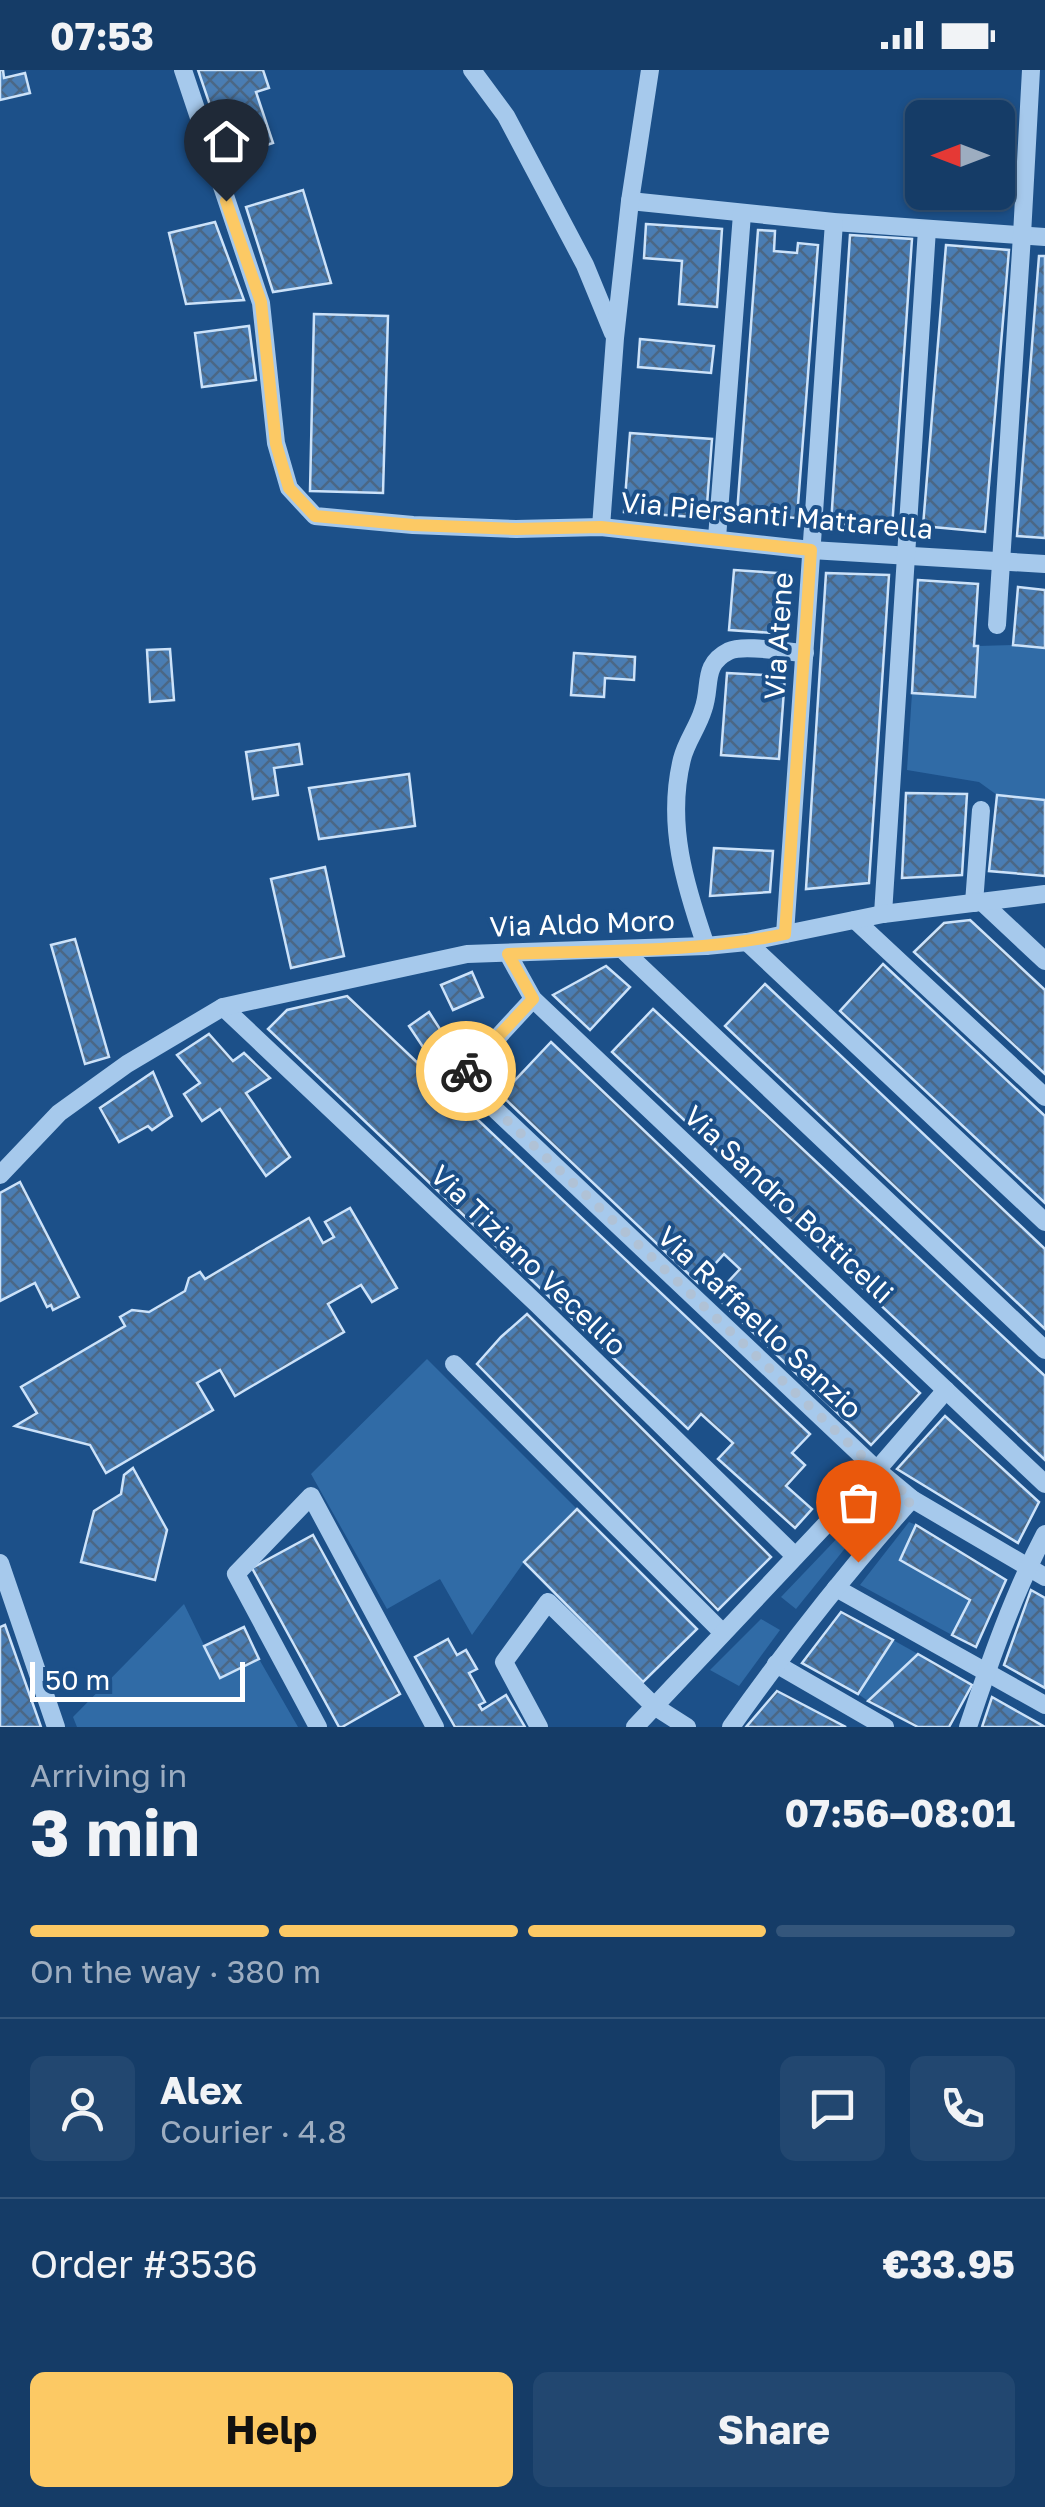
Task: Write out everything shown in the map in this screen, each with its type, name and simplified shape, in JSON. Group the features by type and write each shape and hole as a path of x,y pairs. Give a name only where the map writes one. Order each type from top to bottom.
{"street":[{"name":"Via Piersanti Mattarella","path":"183,70 261,302 276,444 289,488 315,516 516,529 601,527 811,550 1045,564"},
{"path":"472,70 506,116 585,265 615,338"},
{"path":"601,527 615,338 650,70"},
{"path":"997,624 1031,70"},
{"path":"630,201 834,222 1045,237"},
{"path":"717,538 742,214"},
{"name":"Via Atene","path":"785,934 834,222"},
{"path":"882,914 927,229"},
{"path":"706,946 681,863 675,794 683,755 704,708 710,666 733,648 804,653"},
{"path":"982,810 978,902 1045,962"},
{"name":"Via Aldo Moro","path":"0,1175 58,1113 126,1064 222,1007 466,954 746,942 882,914 1045,894"},
{"path":"854,920 1045,1097"},
{"path":"746,942 1045,1222"},
{"path":"624,950 1045,1350"},
{"name":"Via Sandro Botticelli","path":"508,954 533,999 1045,1484"},
{"name":"Via Raffaello Sanzio","path":"533,999 461,1077 877,1470 912,1499 1045,1577"},
{"name":"Via Tiziano Vecellio","path":"222,1007 537,1304 795,1556"},
{"path":"454,1364 723,1633"},
{"path":"635,1727 877,1470 946,1390"},
{"path":"318,1727 236,1574 310,1496 434,1727"},
{"path":"730,1727 836,1588 912,1499"},
{"path":"968,1727 986,1672 1045,1534"},
{"path":"0,1562 56,1727"},
{"path":"836,1588 1045,1705"},
{"path":"539,1727 504,1662 548,1602 654,1706 686,1727"},
{"path":"776,1664 886,1727"}],"shaded area":[{"path":"978,646 1045,648 1045,800 997,795 979,782 907,770 912,693 975,697"},
{"path":"427,1359 577,1509 524,1562 472,1635 440,1579 387,1609 311,1474"},
{"path":"909,1522 916,1525 900,1561 970,1600 952,1635 860,1585"},
{"path":"846,1529 855,1536 796,1609 781,1597"},
{"path":"184,1604 220,1678 259,1659 298,1727 77,1727 73,1717"},
{"path":"761,1619 780,1630 739,1686 710,1670"},
{"path":"893,1640 918,1654 868,1701 858,1694"}],"building":[{"path":"0,70 4,78 25,73 30,93 0,100"},
{"path":"198,70 263,70 269,88 256,92 273,143 228,158"},
{"path":"303,190 331,283 273,292 246,207"},
{"path":"215,222 244,300 186,304 169,233"},
{"path":"646,224 722,229 717,307 679,304 682,261 644,258"},
{"path":"758,230 775,231 774,251 797,253 798,243 818,245 797,518 737,514"},
{"path":"850,235 912,239 892,528 831,524"},
{"path":"946,245 1009,250 985,532 923,526"},
{"path":"1039,256 1045,256 1045,538 1017,536"},
{"path":"314,314 388,316 383,493 310,491"},
{"path":"249,326 256,380 202,387 195,333"},
{"path":"640,339 714,346 711,373 638,367"},
{"path":"630,433 712,439 706,518 624,512"},
{"path":"734,570 792,574 788,634 729,630"},
{"path":"826,573 889,575 869,883 806,889"},
{"path":"918,580 978,584 975,697 912,693"},
{"path":"1018,587 1045,590 1045,648 1013,645"},
{"path":"170,649 174,700 150,702 147,650"},
{"path":"574,653 635,657 634,680 605,678 604,697 571,695"},
{"path":"727,673 785,676 779,759 721,755"},
{"path":"299,744 302,764 274,768 278,795 253,799 246,752"},
{"path":"409,774 415,826 319,839 309,788"},
{"path":"906,793 967,794 962,875 902,878"},
{"path":"997,795 1045,800 1045,876 989,871"},
{"path":"714,848 773,851 770,892 710,896"},
{"path":"325,867 344,956 291,968 271,879"},
{"path":"970,920 1045,990 1045,1074 914,952 944,923"},
{"path":"75,939 109,1057 85,1064 51,945"},
{"path":"883,964 1045,1116 1045,1203 840,1011"},
{"path":"606,966 630,987 590,1030 553,995"},
{"path":"472,972 483,997 453,1010 441,985"},
{"path":"765,984 1045,1249 1045,1329 725,1026"},
{"path":"347,996 810,1434 792,1453 805,1465 786,1486 812,1509 795,1528 718,1459 733,1443 701,1414 688,1429 268,1029 287,1010"},
{"path":"653,1009 1045,1376 1045,1460 612,1052"},
{"path":"429,1012 445,1037 425,1050 409,1026"},
{"path":"209,1034 233,1061 244,1053 270,1078 246,1093 290,1157 266,1176 220,1109 202,1121 184,1094 200,1083 177,1055"},
{"path":"551,1042 920,1393 871,1445 715,1296 740,1269 724,1254 698,1283 501,1095"},
{"path":"153,1072 172,1116 152,1130 148,1126 119,1142 100,1108"},
{"path":"20,1182 79,1297 53,1310 51,1305 47,1307 35,1283 0,1301 0,1193"},
{"path":"350,1208 397,1288 372,1302 361,1285 328,1304 344,1332 235,1396 220,1370 197,1383 213,1410 106,1473 90,1445 15,1426 37,1413 21,1387 125,1326 120,1317 132,1310 149,1312 185,1291 189,1278 200,1272 205,1279 309,1218 323,1243 334,1237 325,1222"},
{"path":"527,1314 771,1557 718,1610 477,1364"},
{"path":"945,1416 1039,1502 1018,1543 897,1469"},
{"path":"133,1468 167,1530 155,1580 81,1562 94,1511 121,1494 124,1475"},
{"path":"577,1509 697,1629 643,1682 524,1562"},
{"path":"916,1525 1006,1580 976,1647 952,1635 970,1600 900,1560"},
{"path":"313,1535 400,1694 342,1727 252,1568"},
{"path":"1031,1590 1045,1598 1045,1688 1004,1665"},
{"path":"841,1612 893,1640 858,1694 802,1663"},
{"path":"5,1625 41,1727 0,1727 0,1627"},
{"path":"244,1627 259,1659 220,1678 204,1646"},
{"path":"448,1639 457,1655 466,1650 477,1669 469,1673 485,1702 479,1705 482,1710 506,1695 525,1727 455,1727 415,1657"},
{"path":"918,1654 972,1685 949,1727 918,1727 868,1701"},
{"path":"777,1691 846,1727 746,1727"},
{"path":"992,1697 1045,1727 982,1727"}],"way so far":[{"path":"466,1071 461,1077 912,1499 858,1562"}],"route":[{"path":"226,201 261,302 276,444 289,488 315,516 516,529 601,527 811,550 785,934 706,946 508,954 533,999 466,1071"}]}
